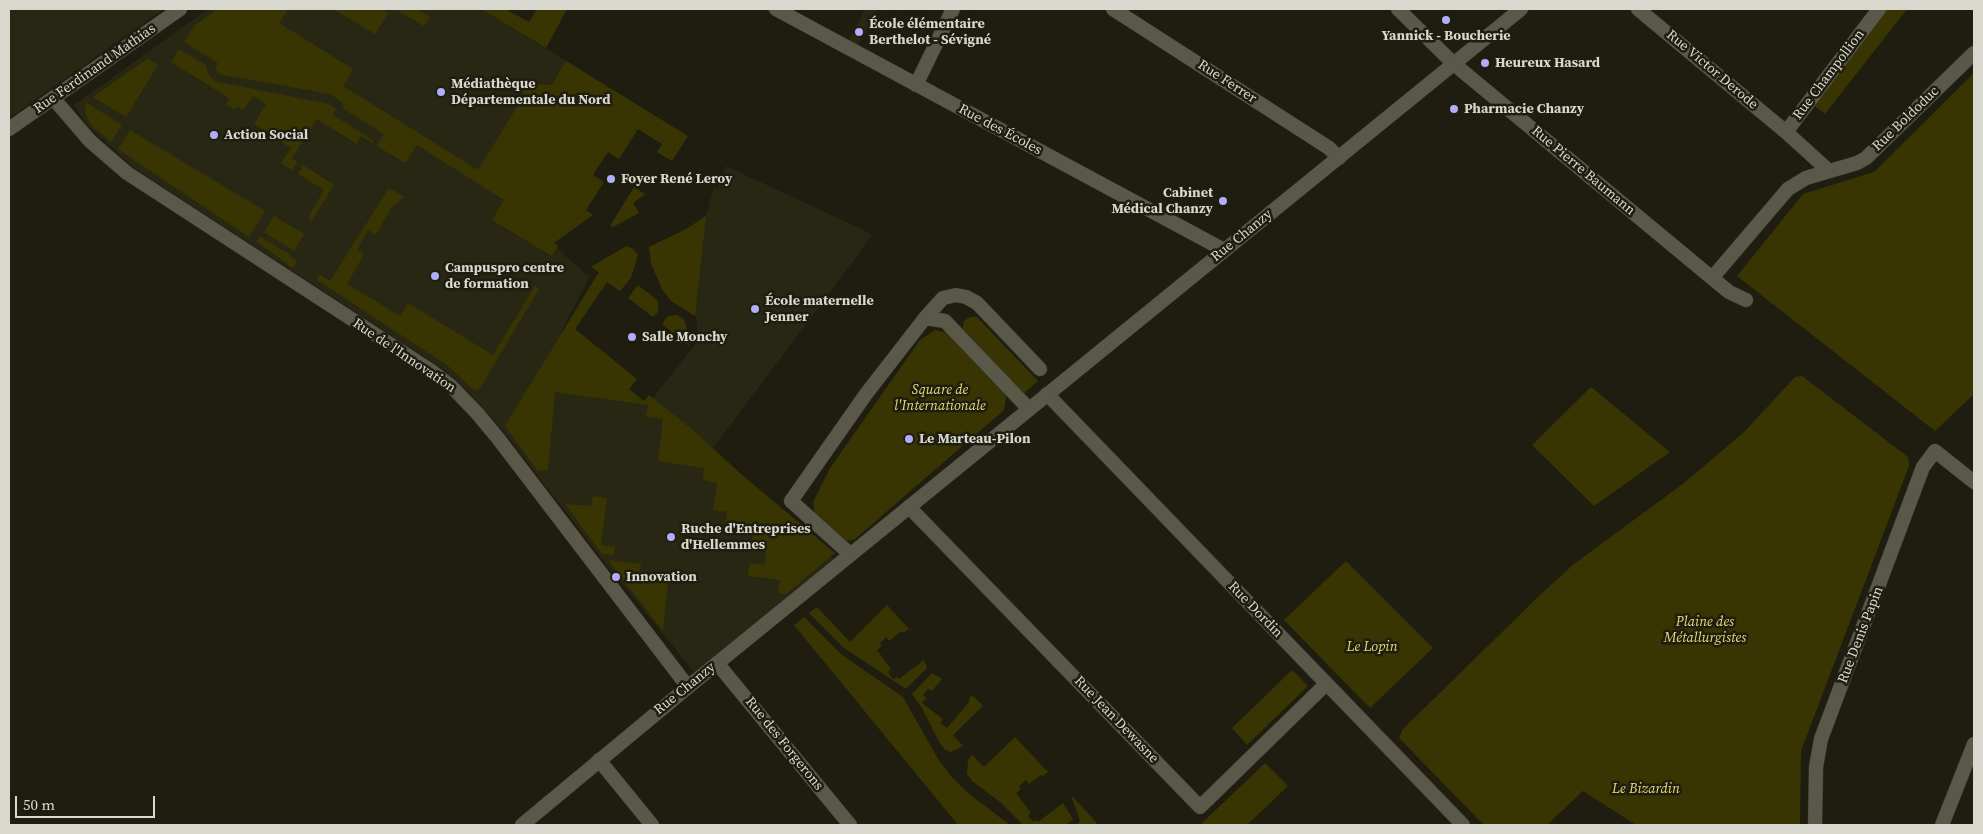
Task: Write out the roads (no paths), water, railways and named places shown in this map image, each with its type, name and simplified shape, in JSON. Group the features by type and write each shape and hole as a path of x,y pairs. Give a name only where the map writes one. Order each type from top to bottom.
{"street":[{"name":"Rue Ferdinand Mathias","path":"9,129 180,9"},
{"name":"Rue des Écoles","path":"776,9 1224,250"},
{"path":"916,85 953,9"},
{"name":"Rue Ferrer","path":"1113,9 1329,148 1339,158"},
{"name":"Rue Pierre Baumann","path":"1398,9 1454,64 1712,278 1730,292 1746,300"},
{"name":"Rue Chanzy","path":"522,825 850,554 1521,9"},
{"name":"Rue Victor Derode","path":"1638,9 1786,132"},
{"name":"Rue Champollion","path":"1829,170 1786,132 1879,9"},
{"name":"Rue Boldoduc","path":"1829,170 1857,163 1873,152 1974,53"},
{"name":"Rue de l'Innovation","path":"53,98 90,141 127,173 430,370 450,386 477,412 497,437 688,687"},
{"path":"1712,278 1788,189 1806,178 1829,170"},
{"path":"850,554 791,501 866,394 925,318 943,298 956,295 966,297 976,303 1040,369"},
{"path":"925,318 945,321 1029,409"},
{"name":"Rue Dordin","path":"1047,394 1463,825"},
{"name":"Rue Denis Papin","path":"1814,825 1816,767 1821,739 1923,467 1934,451 1974,482"},
{"name":"Rue Jean Dewasne","path":"909,507 1200,806 1326,684"},
{"name":"Rue des Forgerons","path":"717,663 850,825"},
{"path":"1942,825 1974,744"},
{"path":"599,760 652,825"}],"place":[{"name":"Yannick - Boucherie","path":"1446,20"},
{"name":"École élémentaire Berthelot - Sévigné","path":"859,32"},
{"name":"Heureux Hasard","path":"1485,63"},
{"name":"Médiathèque Départementale du Nord","path":"441,92"},
{"name":"Pharmacie Chanzy","path":"1454,109"},
{"name":"Action Social","path":"214,135"},
{"name":"Foyer René Leroy","path":"611,179"},
{"name":"Cabinet Médical Chanzy","path":"1223,201"},
{"name":"Campuspro centre de formation","path":"435,276"},
{"name":"École maternelle Jenner","path":"755,309"},
{"name":"Salle Monchy","path":"632,337"},
{"name":"Le Marteau-Pilon","path":"909,439"},
{"name":"Ruche d'Entreprises d'Hellemmes","path":"671,537"},
{"name":"Innovation","path":"616,577"}],"park label":[{"name":"Square de l'Internationale","path":"940,398"},
{"name":"Plaine des Métallurgistes","path":"1705,630"},
{"name":"Le Lopin","path":"1372,647"},
{"name":"Le Bizardin","path":"1646,789"}]}
